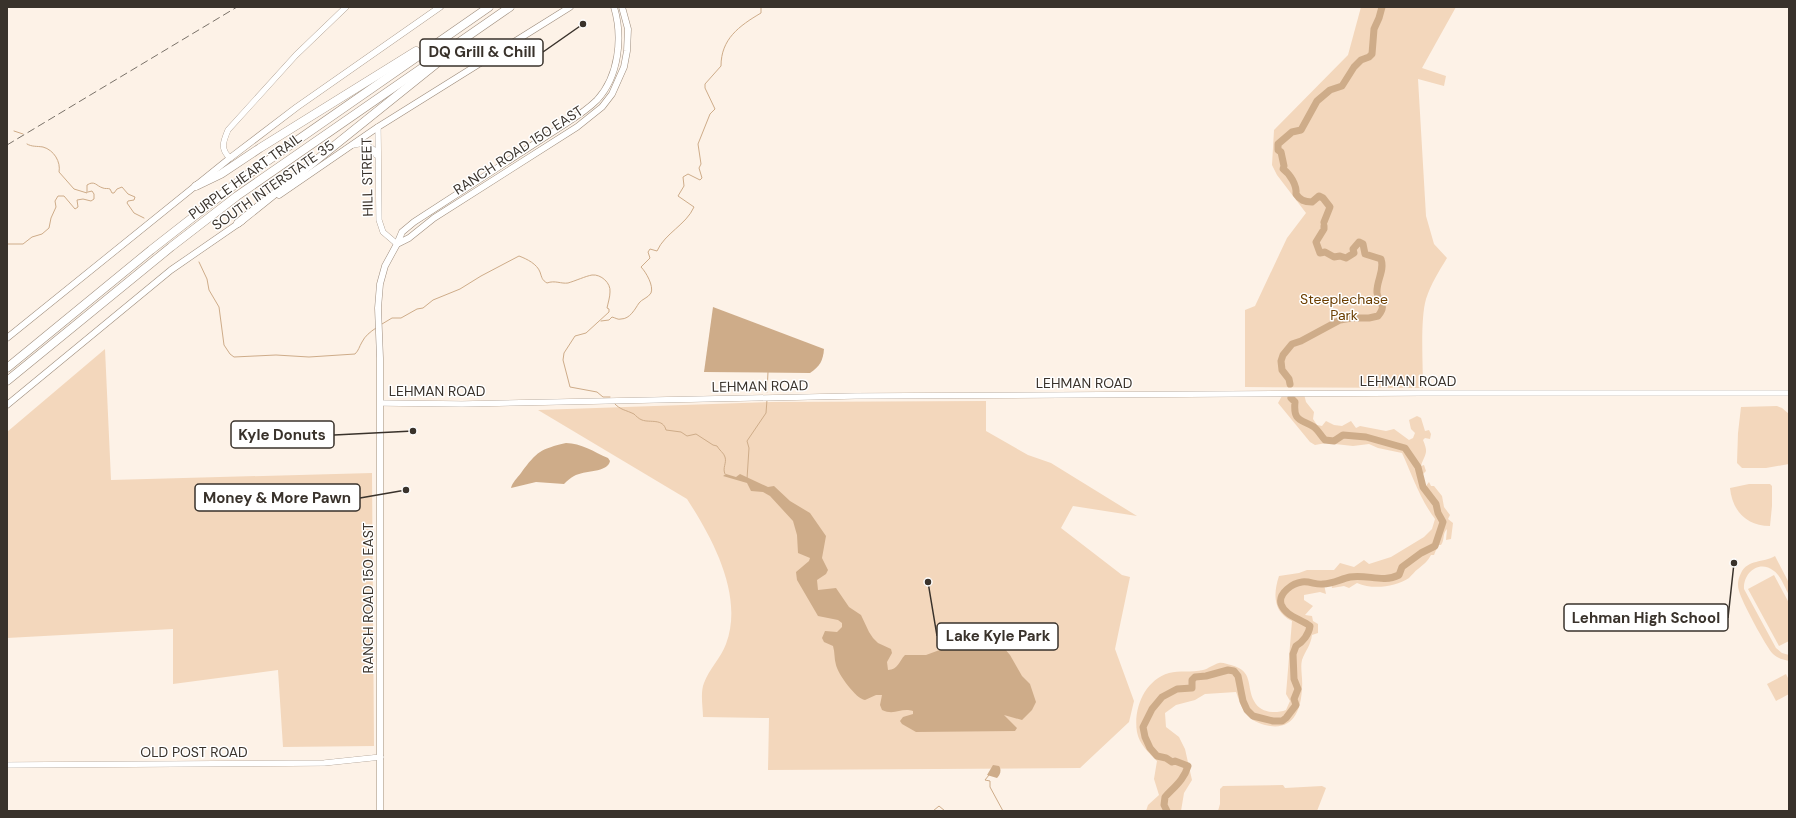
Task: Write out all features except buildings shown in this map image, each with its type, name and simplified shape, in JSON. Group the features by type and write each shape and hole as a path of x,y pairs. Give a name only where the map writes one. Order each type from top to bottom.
{"highway":[{"name":"PURPLE HEART TRAIL","path":"7,368 224,193 489,7"},
{"name":"PURPLE HEART TRAIL","path":"7,381 171,247 237,196 510,7"},
{"path":"196,186 221,174 363,84 462,25"},
{"path":"238,223 434,66 470,34"}],"main road":[{"path":"7,338 230,158 296,107 440,7"},
{"name":"SOUTH INTERSTATE 35","path":"7,405 172,270 238,223 378,127 570,7"},
{"name":"RANCH ROAD 150 EAST","path":"380,811 379,322 380,284 385,266 402,232 414,222 565,124 584,111 597,99 614,70 619,51 619,32 614,7"},
{"name":"RANCH ROAD 150 EAST","path":"397,244 409,238 434,218 592,117 612,94 624,67 628,51 628,29 622,7"},
{"path":"510,159 515,167"}],"street":[{"path":"230,158 224,153 222,146 228,130 296,55 346,7"},
{"name":"HILL STREET","path":"378,127 379,220 383,232 397,244"},
{"path":"352,145 364,143 374,150 378,161"},
{"name":"LEHMAN ROAD","path":"380,403 468,404 855,396 1789,393"},
{"name":"OLD POST ROAD","path":"7,765 324,763 381,757"}],"green space":[{"name":"Steeplechase Park","path":"1361,7 1456,7 1422,68 1446,76 1444,86 1418,79 1426,216 1434,244 1447,258 1430,288 1424,308 1422,330 1423,388 1245,387 1245,310 1255,306 1287,238 1306,213 1277,175 1272,165 1274,130 1348,55"},
{"path":"105,349 111,480 372,473 374,746 283,747 278,670 173,684 173,629 7,638 7,432"},
{"path":"1283,394 1304,394 1306,402 1314,412 1313,419 1317,425 1322,426 1326,421 1334,425 1342,426 1351,421 1356,428 1360,426 1386,431 1394,429 1409,440 1413,438 1415,433 1411,429 1409,420 1417,416 1421,418 1425,431 1429,430 1431,434 1430,439 1425,438 1423,440 1426,451 1421,466 1424,465 1426,471 1423,474 1423,480 1425,487 1429,482 1431,486 1434,486 1442,496 1444,507 1450,515 1448,519 1453,523 1451,539 1446,540 1447,529 1441,545 1438,545 1434,555 1431,555 1429,559 1409,578 1397,584 1377,587 1357,583 1349,588 1344,586 1332,588 1331,583 1324,584 1326,594 1320,592 1304,595 1304,600 1313,606 1305,615 1312,616 1313,621 1318,624 1318,633 1312,635 1302,660 1300,705 1293,718 1288,723 1282,726 1274,726 1265,725 1253,720 1243,709 1236,692 1205,694 1195,700 1176,705 1165,713 1166,727 1179,737 1185,749 1192,780 1184,793 1181,811 1146,811 1148,805 1159,795 1154,779 1157,761 1140,740 1136,723 1142,696 1153,682 1169,673 1199,671 1224,663 1243,671 1248,680 1254,701 1260,708 1268,712 1286,710 1290,701 1286,694 1292,621 1281,613 1276,602 1275,596 1279,576 1299,573 1307,570 1334,570 1340,563 1354,567 1364,560 1369,564 1391,557 1424,537 1432,529 1435,519 1421,495 1402,453 1378,448 1369,444 1353,446 1326,443 1315,445 1310,442 1278,403"},
{"path":"986,401 986,431 1028,455 1051,463 1137,516 1073,506 1061,528 1122,575 1130,577 1115,649 1134,701 1129,722 1080,768 768,770 769,718 703,717 703,687 706,678 726,644 731,626 731,607 723,568 716,550 687,499 538,410 772,402"},
{"path":"1777,406 1789,414 1789,464 1766,468 1742,468 1737,463 1741,407"},
{"path":"1749,484 1770,484 1772,486 1770,526 1761,525 1747,520 1737,510 1731,496 1730,488"},
{"path":"1775,556 1789,583 1789,595 1781,579 1776,573 1763,566 1758,567 1749,573 1744,583 1744,589 1776,648 1782,653 1789,655 1789,661 1776,657 1770,650 1749,613 1738,586 1740,575 1748,565"},
{"path":"1774,575 1789,603 1789,641 1779,646 1748,589"},
{"path":"1786,674 1789,680 1789,694 1776,701 1767,684"},
{"path":"1283,785 1285,788 1322,786 1326,788 1317,811 1218,811 1220,804 1220,789 1223,786"}],"shaded area":[{"path":"713,307 824,349 823,357 816,368 810,373 704,372"},
{"path":"566,443 582,446 608,458 610,461 605,468 578,474 564,484 536,482 511,488 515,480 536,455 545,449"},
{"path":"726,474 736,477 740,474 768,487 774,486 790,501 810,513 826,536 822,558 828,570 826,574 817,580 818,590 836,588 849,607 861,615 873,638 878,643 891,649 892,653 887,662 888,670 896,667 905,655 926,655 956,644 976,633 989,635 999,642 1010,655 1022,676 1030,684 1036,702 1032,710 1022,720 1004,715 1017,728 1015,731 916,732 902,724 900,721 903,717 913,714 913,711 905,710 887,712 882,710 880,705 882,695 876,695 865,700 861,699 848,686 837,669 833,646 824,642 822,638 825,631 837,632 842,627 842,623 838,620 818,616 797,580 796,572 809,561 810,558 798,553 797,535 793,521 770,496 763,492 751,491 747,483 723,476"},
{"path":"993,765 999,766 1000,768 997,778 987,775"}],"waterway":[{"path":"601,321 609,320 612,317 624,319 632,313 640,302 651,293 652,290 650,283 641,267 650,258 648,252 650,249 657,251 665,239 686,219 694,207 678,196 684,186 683,177 688,174 700,180 702,178 699,168 701,164 698,144 710,114 715,109 705,88 705,84 721,66 724,48 733,34 745,23 761,13 761,7"},
{"path":"1324,222 1330,207 1323,198 1319,196 1312,202 1307,202 1302,200 1296,194 1292,180 1283,169 1284,166 1281,152 1278,150 1278,144 1292,132 1301,130 1317,101 1330,90 1342,86 1354,67 1361,60 1372,54 1374,29 1382,7"},
{"path":"14,131 23,134"},
{"path":"27,144 43,147 50,151 58,160 59,172 74,189 87,193 87,185 94,183 101,187 110,189 112,193 114,193 117,189 122,187 128,194 135,197 134,200 128,201 127,203 134,213 144,218"},
{"path":"7,244 23,244 32,237 42,234 49,228 51,218 56,207 55,201 58,196 64,196 75,209 78,207 77,200 83,199 91,201 94,199 94,194 92,191 88,192"},
{"path":"1290,384 1289,379 1282,370 1281,361 1283,355 1292,344 1301,341 1340,320 1378,316 1382,309 1382,304 1377,293 1382,268 1381,259 1365,254 1363,244 1359,242 1353,249 1354,253 1346,258 1340,256 1334,257 1325,252 1320,253 1316,242 1324,229 1324,226"},
{"path":"382,324 392,318 401,318 417,309 423,308 433,300 460,289 519,256 534,264 539,269 542,279 547,283 568,283 592,275 599,276 609,285 610,296 607,308 609,309 609,312 586,333 575,336 564,353 563,360 570,387 597,392 603,397 610,397"},
{"path":"199,262 207,279 209,290 219,307 224,345 234,357 276,355 309,357 355,354 365,338 376,328"},
{"path":"767,392 768,372"},
{"path":"1167,811 1164,805 1165,797 1181,779 1188,766 1157,756 1150,748 1145,737 1143,727 1152,709 1162,697 1177,689 1192,688 1192,680 1195,677 1206,676 1228,670 1234,671 1238,676 1243,701 1247,710 1253,716 1273,721 1282,721 1296,705 1294,699 1298,689 1294,679 1293,654 1296,646 1307,635 1310,626 1286,612 1281,604 1284,592 1294,584 1302,582 1326,584 1356,576 1387,578 1399,575 1402,567 1421,553 1435,546 1443,522 1438,513 1436,504 1423,487 1418,467 1405,448 1366,437 1343,435 1334,441 1325,440 1314,427 1297,417 1295,413 1295,402 1291,398"},
{"path":"747,479 749,448 747,441 766,413 767,400"},
{"path":"614,403 623,410 634,414 641,420 659,422 666,430 681,432 687,436 696,434 717,446 725,457 725,474"},
{"path":"989,775 985,780 990,781 990,787 1003,811"},
{"path":"933,811 939,806 945,811"}],"railway":[{"path":"7,145 237,7"}],"place":[{"name":"DQ Grill & Chill","path":"583,24"},
{"name":"Kyle Donuts","path":"413,431"},
{"name":"Money & More Pawn","path":"406,490"},
{"name":"Lehman High School","path":"1734,563"},
{"name":"Lake Kyle Park","path":"928,582"}]}
